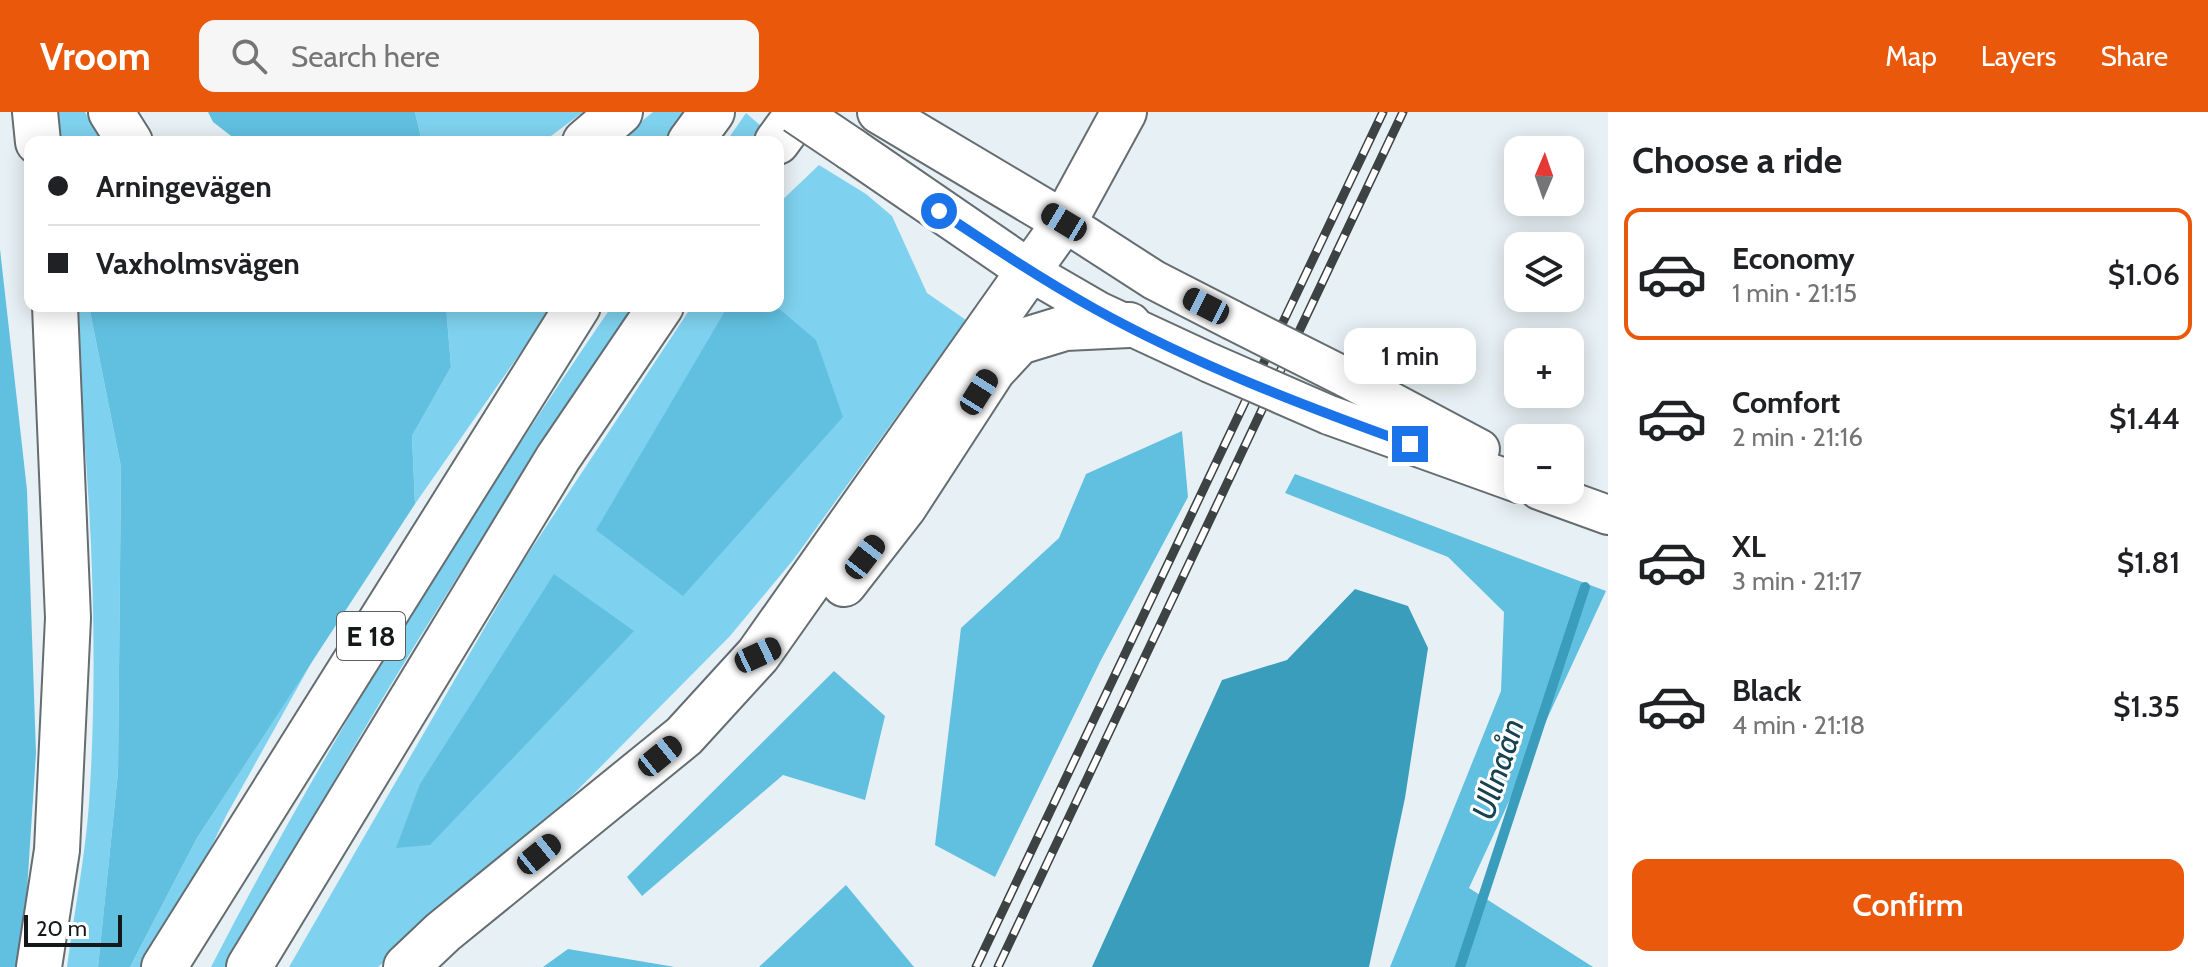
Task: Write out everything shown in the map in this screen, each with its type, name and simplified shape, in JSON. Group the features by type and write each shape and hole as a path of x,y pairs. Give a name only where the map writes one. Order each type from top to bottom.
{"highway":[{"path":"35,112 37,136"},
{"path":"111,112 126,136"},
{"path":"592,136 620,112"},
{"path":"694,136 712,112"},
{"path":"781,136 798,112"},
{"path":"1064,222 1124,112"},
{"path":"406,967 443,932 684,736 758,655 1029,271"},
{"path":"39,967 57,850 68,618 55,312"},
{"name":"E 18","path":"164,967 574,312"},
{"name":"E 18","path":"249,967 558,458 657,312"},
{"path":"758,655 806,633 904,507 993,370 1019,342 1065,328 1129,325"}],"main road":[{"path":"798,112 1029,271 1129,325 1329,415 1504,478"},
{"path":"879,112 1064,222 1154,280 1504,462"},
{"path":"1029,271 1064,222"}],"shaded area":[{"path":"47,112 85,112 99,136 49,136"},
{"path":"208,112 415,112 421,136 231,136 213,122"},
{"path":"415,112 583,112 551,136 421,136"},
{"path":"653,112 688,112 671,136 623,136"},
{"path":"746,113 761,126 754,136 730,136"},
{"path":"819,165 866,194 892,216 927,293 966,320 794,559 730,636 542,826 378,967 289,967 522,563 688,312 784,312 784,198"},
{"path":"0,249 27,490 36,753 22,967 0,967"},
{"path":"73,312 90,312 121,467 118,772 98,967 67,967 87,824 94,679 84,430"},
{"path":"90,312 446,312 451,367 412,436 415,504 197,838 130,967 98,967 118,772 121,467"},
{"path":"446,312 549,312 415,504 412,436 451,367"},
{"path":"608,312 633,312 528,467 424,630 325,797 232,967 211,967 352,713 505,467"},
{"path":"724,312 783,312 816,340 843,417 683,596 596,530"},
{"path":"1182,431 1188,497 1101,660 995,877 935,845 961,628 1059,538 1086,474"},
{"path":"1295,474 1606,591 1469,888 1593,967 1390,967 1501,691 1504,612 1448,557 1285,493"},
{"path":"554,574 634,631 430,845 396,848 420,784"},
{"path":"1355,589 1408,606 1428,648 1405,798 1369,967 1092,967 1222,680 1287,660"},
{"path":"314,658 226,816 154,967 130,967 197,838"},
{"path":"834,671 885,716 865,800 783,775 642,896 627,877"},
{"path":"846,885 914,967 759,967"},
{"path":"568,949 675,967 543,967"}],"waterway":[{"name":"Ullnaån","path":"1460,967 1585,587"}],"railway":[{"path":"976,967 1383,112"},
{"path":"998,967 1403,112"}],"route":[{"path":"939,211 1029,271 1098,311 1329,415 1410,444"}]}
